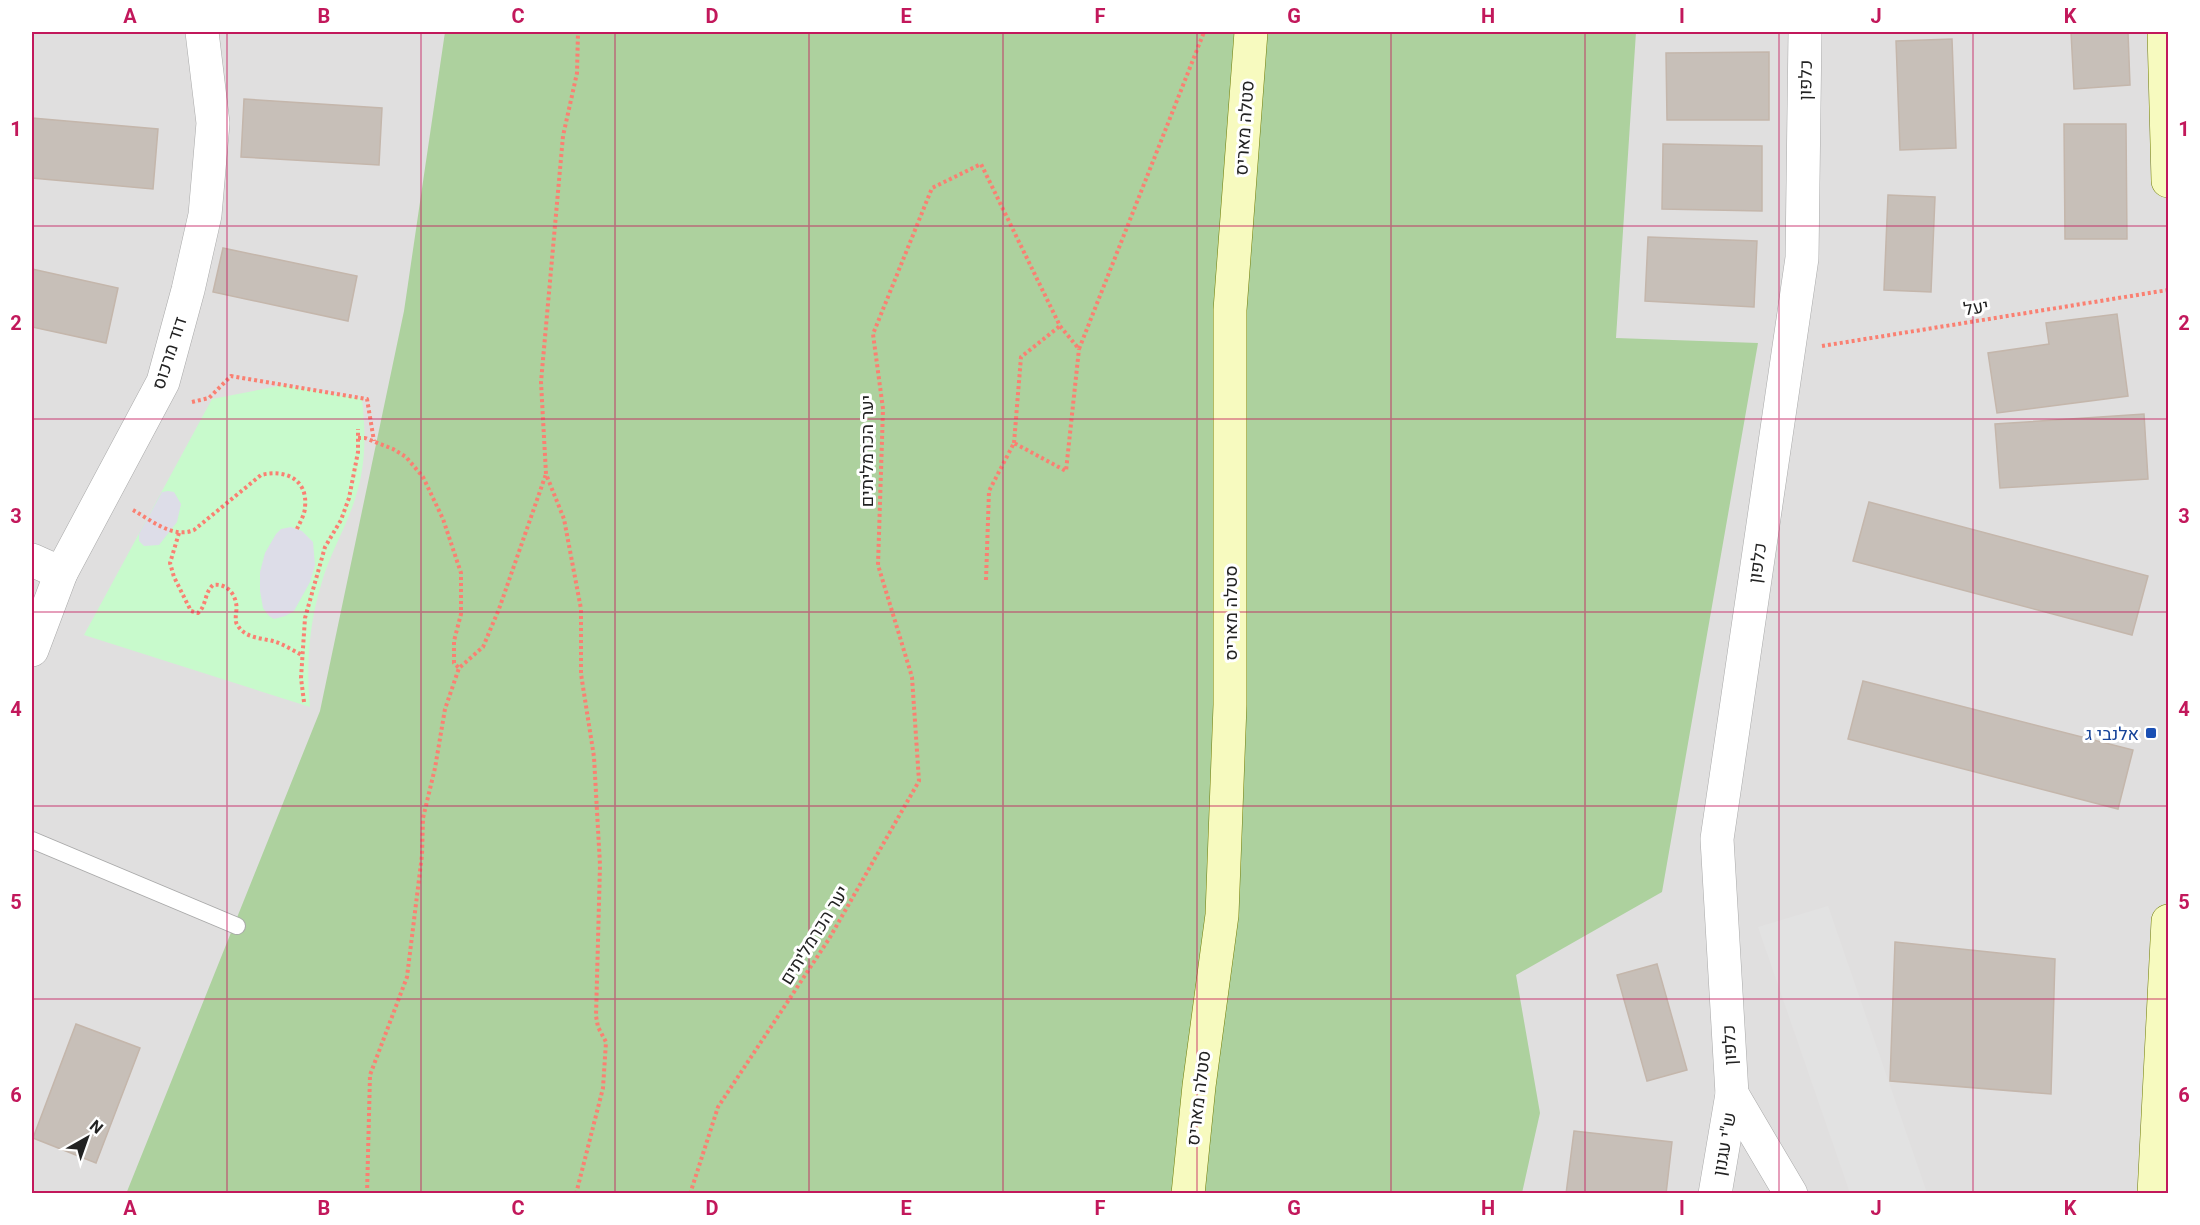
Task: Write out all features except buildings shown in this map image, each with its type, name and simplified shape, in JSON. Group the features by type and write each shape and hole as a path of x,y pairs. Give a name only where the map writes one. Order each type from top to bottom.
{"street":[{"name":"דוד מרכוס","path":"32,650 61,573 163,382 188,290 205,215 213,123 202,32"},
{"name":"סטלה מאריס","path":"1188,1194 1199,1086 1222,915 1230,705 1230,310 1251,32"},
{"name":"כלפון","path":"1732,1094 1717,839 1802,258 1805,32"},
{"path":"2164,32 2169,181"},
{"path":"32,560 61,573"},
{"path":"2154,1194 2169,921"},
{"path":"1732,1094 1791,1194"},
{"name":"ש\"י עגנון","path":"1715,1194 1732,1094"}],"lane":[{"path":"32,840 237,926"}],"path":[{"path":"576,1194 603,1088 606,1042 598,1027 596,1016 600,865 594,757 581,674 581,609 564,519 546,474 541,382 563,136 577,73 578,32"},
{"path":"1014,443 1066,471 1079,349 1204,32"},
{"name":"יער הכרמליתים","path":"690,1194 718,1107 830,939 920,781 912,677 878,565 883,409 873,334 932,188 981,164 1060,326 1079,349"},
{"name":"יעל","path":"1788,351 2169,290"},
{"path":"987,580 989,491 1014,443 1021,357 1060,326"},
{"path":"158,390 194,403 209,398 231,375 367,399 374,442"},
{"path":"304,702 302,655 305,618 325,547 341,520 349,498 357,463 358,429"},
{"path":"358,438 393,449 406,457 423,477 443,519 461,573 461,614 454,641 454,663 459,668"},
{"path":"103,495 171,531 186,533 194,530 261,475 283,472 293,477 302,488 305,498 305,509 297,529"},
{"path":"367,1194 370,1075 407,977 422,855 423,818 435,768 445,709 459,668 483,647 499,609 546,474"},
{"path":"179,533 170,563 174,577 191,611 198,613 201,610 207,593 213,585 224,585 237,604 236,623 239,628 249,635 277,643 302,655"},
{"path":"310,582 315,584"}],"shaded area":[{"path":"32,32 2168,32 2168,1193 32,1193"},
{"path":"162,492 174,492 181,504 177,522 159,545 144,546 139,541 139,534"},
{"path":"291,527 302,531 313,542 315,565 310,582 294,611 274,619 263,608 260,572 265,553 276,534 281,529"},
{"path":"1828,906 1927,1193 1850,1193 1758,927"}],"green space":[{"path":"445,32 1636,32 1616,338 1758,343 1662,892 1516,975 1540,1113 1522,1193 126,1194 320,711 404,311"},
{"path":"284,385 362,399 364,450 359,487 324,574 311,630 308,676 310,707 84,635 212,399"}],"place":[{"name":"אלנבי ג","path":"2151,733"}]}
